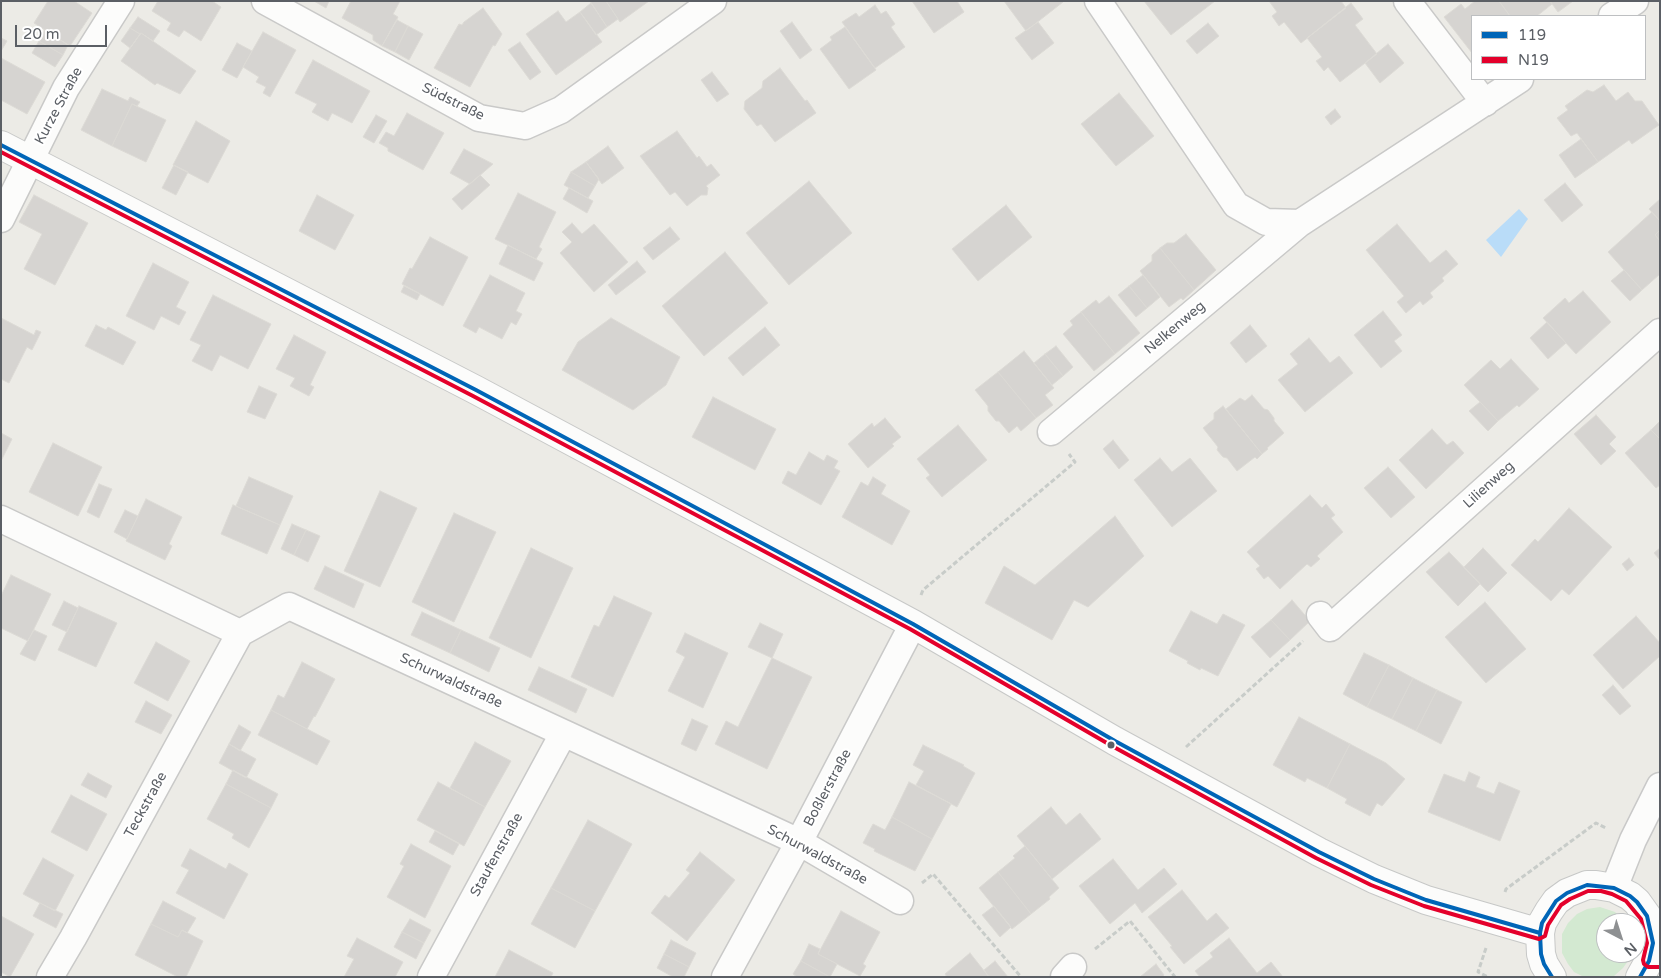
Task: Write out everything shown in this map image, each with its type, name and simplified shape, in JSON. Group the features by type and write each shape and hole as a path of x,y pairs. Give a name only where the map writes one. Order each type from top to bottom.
{"main road":[{"path":"1,145 476,390 913,624 1115,741 1319,852 1374,879 1426,900 1540,933"},
{"path":"1552,977 1544,964 1541,954 1540,933 1542,923 1556,901 1567,893 1587,885 1602,885 1614,888 1637,902 1647,916 1652,934 1653,943 1650,966"}],"street":[{"name":"Kurze Straße","path":"1,219 66,88 121,1"},
{"name":"Südstraße","path":"265,1 479,118 525,126 562,110 713,1"},
{"path":"1098,1 1236,205 1266,222 1300,223"},
{"path":"1407,1 1485,103"},
{"path":"1613,15 1634,1"},
{"name":"Nelkenweg","path":"1051,432 1300,223 1519,80"},
{"name":"Lilienweg","path":"1320,615 1330,628 1660,332"},
{"path":"1,519 240,633"},
{"name":"Schurwaldstraße","path":"240,633 289,606 799,842 900,901"},
{"name":"Boßlerstraße","path":"724,977 799,842 913,624"},
{"name":"Teckstraße","path":"50,977 240,633"},
{"name":"Staufenstraße","path":"431,977 563,734"},
{"path":"1614,888 1632,840 1660,786"}],"path":[{"path":"913,624 923,590 1075,462 1051,432"},
{"path":"1164,767 1310,635 1320,615"},
{"path":"1488,977 1478,972 1506,888 1596,823 1632,840"},
{"path":"900,901 933,874 1021,977"},
{"path":"1069,972 1130,921 1175,977"}],"green space":[{"path":"1600,907 1616,913 1596,913 1596,963 1626,963 1614,976 1584,977 1574,972 1562,953 1562,934 1568,923 1577,914 1587,909"}],"water":[{"path":"1519,209 1528,219 1501,257 1486,240"}],"building":[{"path":"48,1 74,1 92,13 70,46 34,23"},
{"path":"158,1 212,1 221,7 201,41 184,30 179,37 167,30 171,23 152,11"},
{"path":"314,1 329,1 326,8"},
{"path":"351,1 400,1 393,14 398,17 382,46 373,40 373,35 342,18"},
{"path":"590,1 606,1 618,19 607,27"},
{"path":"606,1 649,1 620,22"},
{"path":"912,1 957,1 964,12 934,33"},
{"path":"1004,1 1062,1 1063,2 1026,31"},
{"path":"1144,1 1215,1 1171,35"},
{"path":"1269,1 1341,1 1346,8 1301,43 1284,22 1279,26 1272,16 1277,12"},
{"path":"1475,1 1499,1 1509,15 1471,15 1471,52 1444,17 1461,4 1465,9"},
{"path":"1499,1 1550,1 1552,4 1538,15 1509,15"},
{"path":"1550,1 1573,1 1558,12"},
{"path":"591,3 607,27 596,35 580,12"},
{"path":"1351,3 1363,19 1355,25 1377,54 1340,82 1328,67 1324,71 1316,61 1322,57 1307,38"},
{"path":"875,5 881,14 886,11 895,24 891,27 905,47 875,68 842,22 856,13 859,17"},
{"path":"483,8 502,34 495,46 493,45 470,87 434,68 459,24 462,25"},
{"path":"558,11 566,22 580,12 602,42 556,75 526,34"},
{"path":"138,17 160,31 153,41 130,28"},
{"path":"397,20 408,26 395,52 382,46"},
{"path":"792,22 812,50 800,59 780,31"},
{"path":"1038,22 1054,43 1032,60 1015,38"},
{"path":"1208,23 1219,36 1197,54 1186,41"},
{"path":"408,26 423,34 409,60 395,52"},
{"path":"845,27 876,70 849,89 820,49 832,40 830,37"},
{"path":"130,28 140,34 130,48 121,41"},
{"path":"45,30 68,45 63,55 39,41"},
{"path":"263,32 296,50 270,97 263,93 266,87 256,82 259,77 243,67"},
{"path":"141,33 196,71 180,94 157,83 155,85 121,61"},
{"path":"1,38 7,41 1,51"},
{"path":"39,41 63,55 55,67 32,53"},
{"path":"520,42 541,72 530,80 508,50"},
{"path":"237,43 252,51 237,78 222,70"},
{"path":"1388,44 1404,63 1380,83 1365,63"},
{"path":"1,58 45,82 27,114 1,100"},
{"path":"313,60 370,91 352,123 332,113 328,121 312,112 317,104 295,93"},
{"path":"780,68 816,113 775,142 761,124 757,126 744,109 745,101 762,88 763,81"},
{"path":"712,72 729,94 717,102 701,80"},
{"path":"1604,85 1616,101 1628,92 1635,101 1642,101 1659,125 1632,144 1629,140 1598,162 1577,133 1571,136 1557,118 1568,110 1565,106 1587,90 1593,92"},
{"path":"102,89 128,101 130,97 140,102 137,106 132,104 112,146 81,130"},
{"path":"1119,93 1154,136 1116,166 1081,124"},
{"path":"132,104 166,120 146,162 112,146"},
{"path":"1335,109 1341,117 1331,125 1325,117"},
{"path":"407,113 444,133 423,170 388,151 388,148 379,143 386,132 394,136"},
{"path":"376,115 387,121 374,143 363,137"},
{"path":"196,121 230,141 208,183 173,165"},
{"path":"677,131 697,158 699,156 707,167 711,164 720,175 706,186 708,188 707,195 701,195 687,206 675,192 670,195 640,156"},
{"path":"1581,139 1598,162 1575,178 1559,155"},
{"path":"608,146 624,168 602,184 586,162"},
{"path":"464,149 493,164 470,184 450,173"},
{"path":"586,162 599,179 595,186 571,172"},
{"path":"174,165 188,172 176,195 162,188"},
{"path":"571,172 595,186 588,198 564,185"},
{"path":"480,175 490,185 462,210 452,199"},
{"path":"809,181 852,233 789,285 746,233"},
{"path":"1565,183 1583,205 1562,222 1544,200"},
{"path":"569,188 593,201 587,213 563,199"},
{"path":"518,193 556,212 539,247 542,249 536,259 495,239"},
{"path":"34,195 88,223 55,285 24,269 42,234 19,222"},
{"path":"317,195 354,215 335,250 299,231"},
{"path":"1660,199 1660,221 1649,209"},
{"path":"1006,205 1032,237 978,281 952,249"},
{"path":"1652,212 1660,221 1660,230 1655,235 1660,241 1660,274 1642,290 1608,252"},
{"path":"572,223 582,234 594,224 628,262 594,292 560,253 572,242 562,232"},
{"path":"1397,224 1430,263 1446,250 1458,264 1442,278 1444,281 1430,293 1433,297 1423,305 1420,301 1406,313 1397,302 1404,296 1366,250"},
{"path":"670,227 680,239 653,260 643,248"},
{"path":"1660,230 1660,241 1655,235"},
{"path":"1186,234 1216,270 1194,290 1160,248 1167,243 1174,243"},
{"path":"430,237 468,257 443,306 402,284"},
{"path":"508,245 543,263 534,281 499,264"},
{"path":"1160,248 1194,290 1183,300 1181,298 1169,307 1140,271 1152,261 1152,255"},
{"path":"725,252 768,303 704,356 662,306"},
{"path":"637,261 646,272 616,295 608,285"},
{"path":"153,263 189,282 176,307 186,312 179,325 161,316 154,330 126,316"},
{"path":"1624,270 1642,290 1630,301 1611,281"},
{"path":"490,275 525,293 516,311 522,314 516,325 511,322 502,339 479,327 476,333 463,326"},
{"path":"1143,275 1160,297 1147,308 1129,286"},
{"path":"404,286 420,294 417,300 401,292"},
{"path":"1129,286 1147,308 1136,317 1118,295"},
{"path":"1583,291 1611,322 1576,354 1543,318 1565,298 1569,303"},
{"path":"213,295 271,324 248,369 220,355 212,371 192,361 201,345 190,340"},
{"path":"1109,296 1140,333 1115,354 1081,312 1096,300 1099,304"},
{"path":"1383,311 1402,335 1394,341 1402,351 1381,368 1354,335"},
{"path":"1081,312 1115,354 1094,371 1063,334 1073,325 1070,321"},
{"path":"1,318 34,335 36,330 41,332 32,350 27,347 9,383 1,379"},
{"path":"611,318 680,357 666,385 633,410 562,370 578,342"},
{"path":"1547,322 1566,343 1548,359 1530,338"},
{"path":"96,325 106,330 108,327 136,342 123,365 85,346"},
{"path":"1250,325 1267,346 1246,363 1230,343"},
{"path":"765,327 780,345 743,376 728,358"},
{"path":"294,335 326,352 310,385 314,387 309,396 290,386 295,378 276,369"},
{"path":"1309,338 1330,363 1339,356 1353,373 1305,412 1278,380 1298,364 1290,354"},
{"path":"1056,346 1073,367 1063,376 1045,354"},
{"path":"1024,351 1054,388 1045,395 1053,405 1036,418 998,372"},
{"path":"1045,354 1063,376 1052,385 1034,363"},
{"path":"1511,359 1539,389 1519,407 1517,405 1498,421 1464,385 1491,360 1500,369"},
{"path":"998,372 1036,418 1021,431 1017,426 1009,433 988,411 988,406 975,390"},
{"path":"259,386 277,394 265,419 247,412"},
{"path":"1252,395 1264,409 1268,410 1284,433 1262,454 1226,409 1240,398 1245,401"},
{"path":"713,397 776,429 755,470 692,437"},
{"path":"1480,402 1498,421 1488,431 1469,411"},
{"path":"1223,406 1262,454 1237,471 1227,458 1223,457 1217,450 1218,447 1203,428 1214,419 1214,413"},
{"path":"1596,415 1616,437 1609,444 1616,451 1601,465 1574,434"},
{"path":"885,418 901,437 892,444 894,446 868,468 848,444 872,423 874,427"},
{"path":"1660,421 1660,439 1651,430"},
{"path":"958,425 987,460 942,497 926,478 930,475 917,459"},
{"path":"1432,429 1447,445 1453,441 1464,453 1426,489 1399,460"},
{"path":"1651,430 1660,439 1660,485 1656,488 1625,453"},
{"path":"1,433 12,439 1,461"},
{"path":"1113,440 1129,460 1119,469 1103,449"},
{"path":"53,443 102,467 78,516 29,492"},
{"path":"809,452 824,461 827,455 838,461 834,468 840,471 821,505 782,483 788,471 796,475"},
{"path":"1160,458 1172,472 1190,458 1217,491 1172,527 1134,480"},
{"path":"1388,467 1415,497 1391,518 1364,488"},
{"path":"249,477 293,496 280,525 236,506"},
{"path":"873,477 886,485 881,494 910,511 892,545 842,517 861,482 868,486"},
{"path":"99,484 112,489 99,518 87,512"},
{"path":"380,491 417,508 380,587 344,571"},
{"path":"1310,495 1322,508 1326,504 1335,515 1331,518 1343,532 1317,556 1320,559 1311,567 1307,564 1280,589 1268,576 1264,579 1256,569 1260,566 1247,552"},
{"path":"146,499 182,517 169,544 172,546 165,560 126,541"},
{"path":"233,505 280,525 267,554 221,534"},
{"path":"1569,508 1612,547 1569,595 1562,589 1551,601 1511,565 1535,539 1538,542"},
{"path":"125,510 138,516 127,539 114,532"},
{"path":"454,513 496,532 454,622 412,602"},
{"path":"1115,516 1144,556 1088,607 1074,600 1052,640 985,603 1004,566 1035,585"},
{"path":"292,524 306,530 294,555 281,549"},
{"path":"306,530 320,536 308,562 294,555"},
{"path":"531,548 573,568 531,658 489,638"},
{"path":"1483,548 1507,573 1488,592 1464,567"},
{"path":"1660,548 1660,560 1654,553"},
{"path":"1449,552 1480,584 1458,606 1426,572"},
{"path":"1629,558 1634,565 1627,571 1622,564"},
{"path":"325,566 364,584 354,608 314,589"},
{"path":"11,575 51,594 28,641 1,628 1,596"},
{"path":"614,596 652,613 613,697 571,677 594,625 599,627"},
{"path":"1292,600 1310,621 1290,640 1271,620"},
{"path":"64,601 78,608 67,632 52,625"},
{"path":"1485,602 1526,649 1486,683 1445,637"},
{"path":"79,606 117,623 96,667 58,650"},
{"path":"1191,611 1217,624 1223,614 1245,625 1218,676 1201,668 1200,670 1169,651"},
{"path":"422,612 461,630 450,653 411,635"},
{"path":"1636,616 1660,643 1660,656 1623,689 1593,655"},
{"path":"1271,620 1290,640 1270,658 1251,637"},
{"path":"760,623 783,634 772,658 748,647"},
{"path":"34,630 47,636 35,661 20,654"},
{"path":"461,630 500,648 489,672 450,653"},
{"path":"685,633 728,653 703,708 668,691 685,657 676,652"},
{"path":"156,642 190,661 168,701 134,683"},
{"path":"1364,653 1389,665 1367,707 1343,694"},
{"path":"772,658 812,677 767,769 715,744 726,721 738,727"},
{"path":"302,662 335,679 307,729 271,710 278,695 284,698"},
{"path":"1389,665 1413,678 1392,719 1367,707"},
{"path":"539,667 587,689 576,713 528,690"},
{"path":"1413,678 1437,690 1416,731 1392,719"},
{"path":"1613,685 1631,706 1620,715 1602,695"},
{"path":"1437,690 1462,702 1441,744 1416,731"},
{"path":"146,701 172,715 161,734 135,722"},
{"path":"271,710 330,741 317,765 258,735"},
{"path":"1299,717 1350,744 1327,788 1307,778 1305,782 1273,765"},
{"path":"692,719 708,726 696,751 681,744"},
{"path":"239,725 251,732 240,751 229,744"},
{"path":"475,742 511,761 485,807 450,788"},
{"path":"229,744 256,759 246,778 219,763"},
{"path":"1350,744 1386,763 1405,779 1382,806 1377,803 1370,816 1345,803 1347,799 1327,788"},
{"path":"923,745 964,765 975,773 957,807 916,785 924,771 913,765"},
{"path":"233,770 278,794 271,808 226,784"},
{"path":"1469,772 1480,777 1476,787 1494,794 1499,782 1520,791 1500,841 1428,812 1444,774 1465,782"},
{"path":"88,773 112,786 106,798 81,785"},
{"path":"438,782 485,807 464,846 417,820"},
{"path":"909,782 951,804 932,839 892,817"},
{"path":"226,784 271,808 249,848 232,838 234,834 207,819"},
{"path":"71,795 107,814 87,851 51,832"},
{"path":"1051,807 1066,825 1080,813 1101,839 1052,879 1017,836"},
{"path":"892,817 932,839 915,871 874,851 875,849 863,843 873,824 885,830"},
{"path":"588,820 632,844 595,911 551,888"},
{"path":"435,831 459,844 453,855 429,842"},
{"path":"411,844 451,866 425,918 387,897 404,866 400,864"},
{"path":"1025,846 1059,888 1049,897 1050,899 1031,914 998,872 1015,858 1013,856"},
{"path":"190,849 226,869 229,863 248,874 224,919 176,893 189,870 181,866"},
{"path":"700,852 735,880 687,941 651,913 665,895 669,898 690,873 686,870"},
{"path":"43,858 74,875 55,911 23,894"},
{"path":"1113,859 1138,890 1164,868 1177,884 1142,913 1135,903 1110,924 1079,886"},
{"path":"998,872 1031,914 1012,929 979,888"},
{"path":"551,888 595,911 575,948 531,924"},
{"path":"1182,890 1207,921 1216,913 1229,928 1184,964 1148,917"},
{"path":"163,901 196,918 187,933 182,930 178,937 151,924"},
{"path":"40,903 63,914 56,928 33,916"},
{"path":"994,906 1011,927 1000,937 982,915"},
{"path":"841,911 880,932 863,964 866,966 860,976 818,954"},
{"path":"1,916 34,934 10,977 1,972"},
{"path":"410,919 431,930 424,943 402,932"},
{"path":"151,924 178,937 182,930 203,941 186,977 178,977 135,955"},
{"path":"402,932 424,943 416,959 394,947"},
{"path":"357,938 403,962 395,977 344,977 354,959 347,956"},
{"path":"1229,938 1257,973 1271,962 1283,977 1200,977 1195,971 1213,957 1210,953"},
{"path":"671,940 696,953 689,967 664,954"},
{"path":"809,944 820,949 818,954 837,964 830,977 801,961"},
{"path":"509,950 553,973 551,977 495,977"},
{"path":"970,953 989,977 947,977 945,974"},
{"path":"664,954 689,967 684,977 673,977 657,968"},
{"path":"801,961 830,977 797,977 793,974"},
{"path":"995,961 1008,977 989,977 984,970"},
{"path":"1156,964 1164,975 1162,977 1140,977"}],"transit line":[{"name":"119","path":"1,145 476,390 913,624 1115,741 1319,852 1374,879 1426,900 1540,933"},
{"name":"N19","path":"1,152 473,396 910,629 1112,746 1316,858 1371,885 1424,906 1539,939 1545,936 1548,925 1561,905 1570,899 1588,891 1601,891 1612,894 1626,901 1641,919 1647,943 1643,960 1644,964 1648,967 1660,967"},
{"name":"119","path":"1552,977 1544,964 1541,954 1540,933 1542,923 1556,901 1567,893 1587,885 1614,888 1630,896 1647,916 1653,943 1649,961 1640,977"}]}
